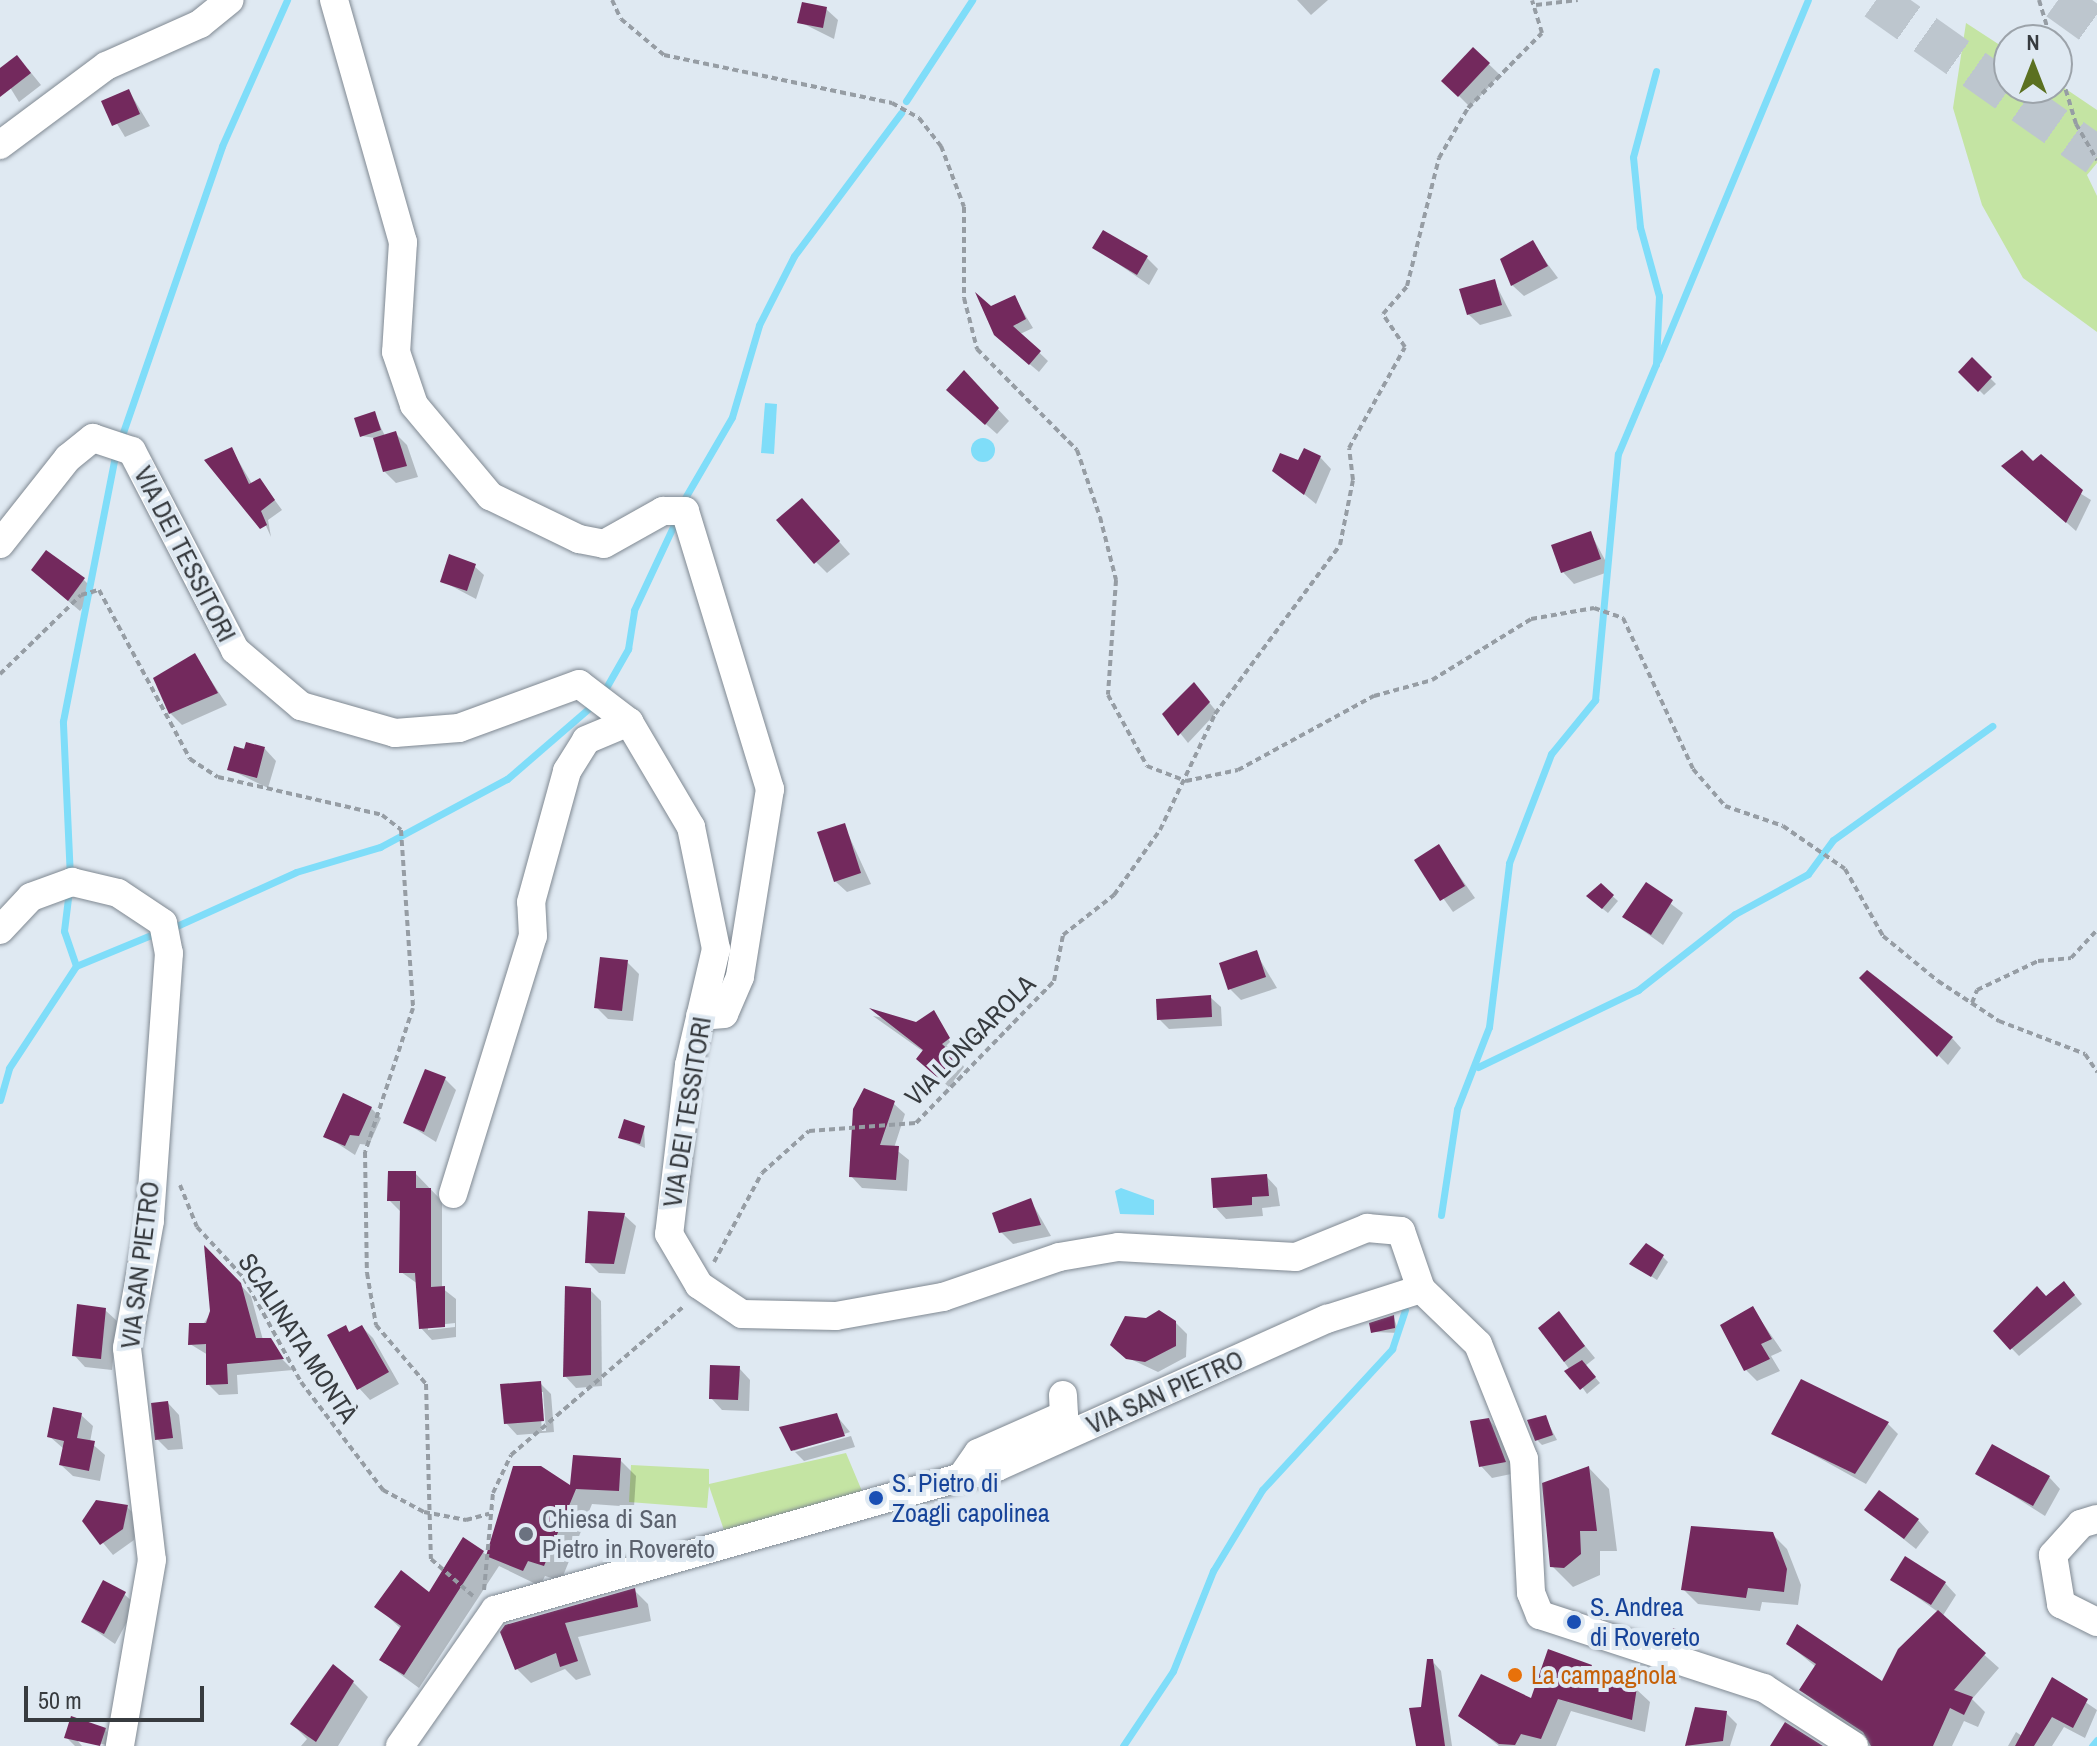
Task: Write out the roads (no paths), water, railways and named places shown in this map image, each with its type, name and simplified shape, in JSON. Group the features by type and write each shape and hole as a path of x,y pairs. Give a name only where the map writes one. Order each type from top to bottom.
{"street":[{"path":"0,145 106,66 200,24 230,0"},
{"path":"334,0 403,242 396,352 414,405 490,496 579,539 604,544 663,511 685,511 770,789 740,977 724,1014 700,1016"},
{"name":"VIA DEI TESSITORI","path":"0,544 68,458 93,438 132,451 235,650 301,706 408,732 459,728 579,684 629,722 691,827 716,949 700,1016 669,1234 699,1285 742,1314 836,1316 943,1297 1059,1257 1118,1247 1296,1257 1367,1228 1401,1231 1421,1289"},
{"path":"453,1194 533,936 531,902 567,771 586,740 629,722"},
{"name":"VIA SAN PIETRO","path":"0,930 31,897 72,882 118,893 163,923 169,953 150,1221 127,1348 152,1560 120,1746"},
{"path":"1421,1289 1478,1344 1524,1459 1531,1593 1540,1615 1764,1688 1854,1746"},
{"name":"VIA SAN PIETRO","path":"400,1746 495,1610 961,1477 1327,1319 1421,1289"},
{"path":"961,1477 978,1453 1064,1415 1063,1395"},
{"path":"2097,1519 2081,1524 2053,1555 2061,1604 2097,1622"}],"water":[{"path":"765,403 777,404 774,454 761,453"},
{"path":"983,438 992,441 995,450 992,459 983,462 974,459 971,450 974,441"},
{"path":"1121,1188 1154,1200 1154,1215 1120,1214 1115,1191"}],"waterway":[{"path":"120,441 222,146 287,0"},
{"path":"906,101 972,0"},
{"path":"1658,360 1808,0"},
{"path":"1441,1215 1457,1109 1489,1027 1509,863 1551,754 1595,700 1618,454 1656,364 1659,296 1640,227 1633,157 1656,71"},
{"path":"682,503 732,417 759,325 794,256 901,113"},
{"path":"70,878 63,721 116,452"},
{"path":"603,693 628,649 634,610 677,518"},
{"path":"170,929 296,872 380,847 507,779 595,703"},
{"path":"1478,1067 1638,990 1735,914 1808,874 1833,840 1992,726"},
{"path":"69,890 64,931 76,966"},
{"path":"0,1100 9,1068 76,966 158,932"},
{"path":"1123,1746 1173,1671 1213,1571 1262,1490 1392,1349 1405,1310"},
{"path":"2092,1746 2097,1740"}],"tunnel":[{"path":"1876,0 2097,156"},
{"path":"2058,0 2097,28"}],"place":[{"name":"S. Pietro di Zoagli capolinea","path":"876,1498"},
{"name":"Chiesa di San Pietro in Rovereto","path":"526,1534"},
{"name":"S. Andrea di Rovereto","path":"1574,1622"},
{"name":"La campagnola","path":"1515,1675"}]}
